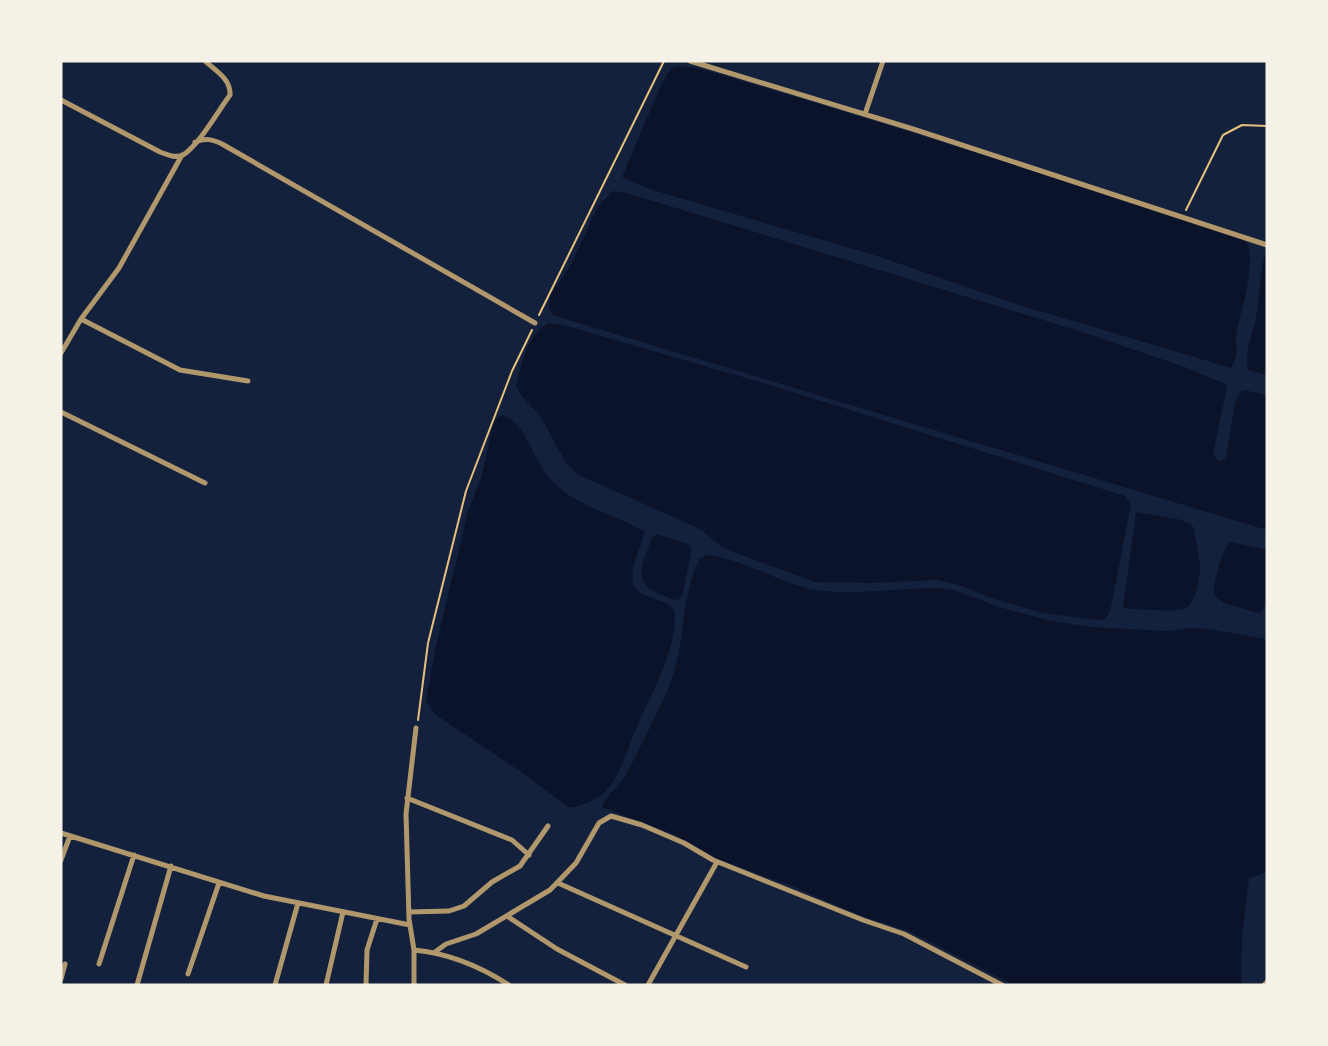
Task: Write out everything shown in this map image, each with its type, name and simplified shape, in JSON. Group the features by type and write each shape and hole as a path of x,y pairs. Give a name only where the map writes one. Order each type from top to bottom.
{"street":[{"path":"61,353 81,319 119,268 182,155 196,142 230,95 230,87 226,80 205,61"},
{"path":"690,61 865,114 1267,244"},
{"path":"865,114 883,61"},
{"path":"61,100 160,152 175,156 182,155"},
{"path":"196,142 203,139 213,140 222,144 535,323"},
{"path":"81,319 180,370 248,381"},
{"path":"61,412 205,482"},
{"path":"414,985 414,950 409,912 407,798 416,728"},
{"path":"407,798 512,840 529,855"},
{"path":"436,952 446,944 476,934 543,896 576,863 599,823 611,816 642,825 684,843 717,862 863,920 911,936 1002,985"},
{"path":"409,912 457,910 492,882 512,872 529,855 548,826"},
{"path":"61,833 264,896 377,920 410,925"},
{"path":"61,860 70,836"},
{"path":"99,964 134,855"},
{"path":"648,985 717,862"},
{"path":"137,985 171,866"},
{"path":"188,974 219,882"},
{"path":"558,883 746,967"},
{"path":"274,985 298,903"},
{"path":"326,985 344,912"},
{"path":"507,916 557,949 625,985"},
{"path":"366,985 367,950 377,920"},
{"path":"414,950 436,952 468,964 509,985"},
{"path":"61,979 65,964"},
{"path":"1264,985 1267,982"}],"path":[{"path":"416,728 428,643 466,491 512,371 664,61"},
{"path":"1183,217 1223,135 1242,125 1267,126"}],"water":[{"path":"680,66 698,68 835,109 1245,239 1249,247 1250,270 1236,335 1237,353 1234,363 1231,368 1016,304 874,255 649,189 622,177 661,85 671,68"},
{"path":"613,191 627,193 1079,331 1185,367 1225,384 1227,388 1213,453 1216,459 1221,461 1226,457 1235,403 1240,392 1245,390 1267,396 1267,530 552,315 549,308 550,296 572,263 598,206"},
{"path":"1267,246 1267,375 1248,370 1247,356 1256,316 1261,272"},
{"path":"548,323 563,325 760,382 1125,496 1131,505 1110,612 1105,619 1098,620 1043,613 994,599 959,585 937,580 872,583 815,582 733,552 716,543 702,530 579,475 566,463 540,416 520,394 516,386 530,342 541,328"},
{"path":"504,415 518,426 545,473 561,489 572,497 645,532 634,564 633,583 636,589 648,597 669,605 675,616 674,630 667,658 619,771 609,788 602,795 590,802 575,807 568,807 524,774 436,715 426,701 435,650 468,511 482,475 493,424 498,417"},
{"path":"1136,512 1182,520 1193,526 1200,569 1196,593 1189,606 1177,610 1123,608"},
{"path":"657,534 689,544 692,549 682,596 679,600 670,599 657,593 644,583 642,576 643,561 652,537"},
{"path":"1231,542 1267,550 1267,602 1262,611 1258,613 1223,603 1214,595 1215,583 1224,551"},
{"path":"708,555 736,562 789,583 817,590 863,592 940,588 954,590 999,607 1047,620 1090,627 1168,631 1190,628 1209,629 1266,639 1267,872 1249,878 1242,936 1241,985 1013,985 909,931 859,915 797,888 718,859 675,835 602,807 627,773 670,684 679,652 689,588 700,558"}]}
